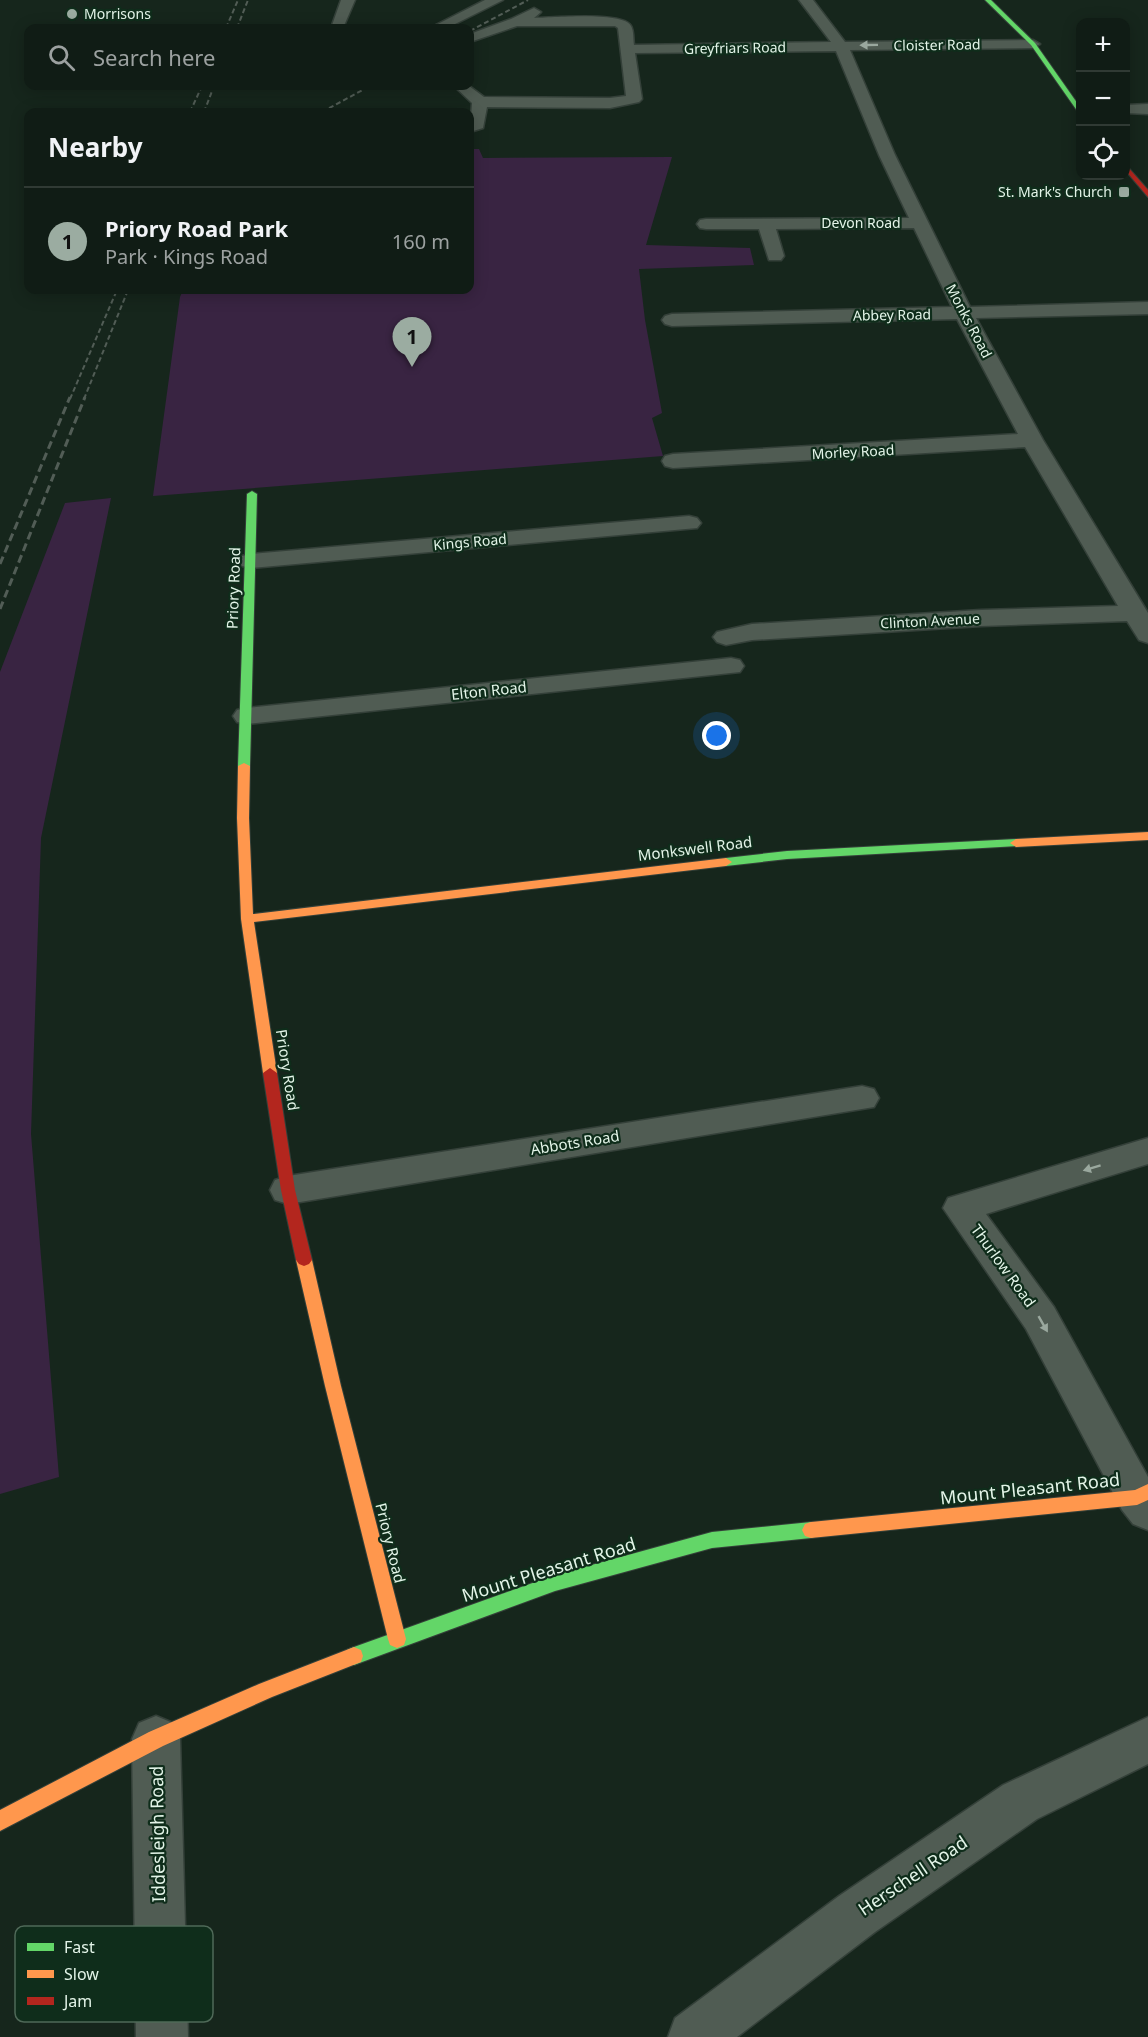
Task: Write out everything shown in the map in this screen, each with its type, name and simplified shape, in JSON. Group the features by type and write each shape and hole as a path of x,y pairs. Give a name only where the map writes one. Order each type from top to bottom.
{"street":[{"path":"339,24 348,0"},
{"path":"445,24 496,0"},
{"name":"Monks Road","path":"806,0 841,46 887,155 919,223 1032,440 1148,635"},
{"path":"988,0 1033,44 1076,104"},
{"path":"474,37 516,22 548,6"},
{"path":"466,90 480,102 610,103 634,99 625,27 619,22 564,15 516,22"},
{"name":"Cloister Road","path":"841,46 1033,44"},
{"name":"Greyfriars Road","path":"628,48 841,46"},
{"path":"474,126 477,125 480,102"},
{"path":"1130,109 1148,109"},
{"path":"1130,173 1148,195"},
{"name":"Devon Road","path":"706,224 919,223"},
{"path":"766,224 776,256"},
{"name":"Abbey Road","path":"672,320 1148,308"},
{"name":"Morley Road","path":"673,461 1032,440"},
{"name":"Priory Road","path":"252,494 243,818 247,919 288,1190 333,1386 397,1639"},
{"name":"Kings Road","path":"251,561 689,523"},
{"name":"Clinton Avenue","path":"726,637 753,632 981,618 1135,613"},
{"name":"Elton Road","path":"247,716 730,666"},
{"name":"Monkswell Road","path":"247,919 787,855 1148,836"},
{"name":"Abbots Road","path":"288,1190 862,1098"},
{"name":"Thurlow Road","path":"1144,1500 1040,1318 961,1208 1148,1151"},
{"name":"Mount Pleasant Road","path":"0,1821 156,1739 266,1690 397,1639 555,1583 712,1540 1144,1500"},
{"name":"Iddesleigh Road","path":"156,1739 160,1926"},
{"name":"Herschell Road","path":"694,2037 857,1914 1020,1802 1148,1740"},
{"name":"Iddesleigh Road","path":"162,2022 162,2037"}],"shaded area":[{"path":"474,149 479,149 483,158 672,157 646,245 750,248 754,265 639,269 645,320 662,413 652,418 663,456 153,496 181,294 474,294"},
{"path":"111,498 41,838 31,1134 59,1477 0,1494 0,672 65,503"}],"railway":[{"path":"228,24 238,0"},
{"path":"239,24 248,0"},
{"path":"474,29 528,0"},
{"path":"192,108 200,90"},
{"path":"206,108 212,90"},
{"path":"329,108 363,90"},
{"path":"70,399 115,294"},
{"path":"84,399 126,294"},
{"path":"0,564 70,397"},
{"path":"0,609 85,397"}],"traffic: fast":[{"path":"988,0 1033,44 1076,105"},
{"path":"244,766 252,494"},
{"path":"726,862 787,855 1016,843"},
{"path":"354,1656 555,1583 712,1540 811,1530"}],"traffic: slow":[{"path":"244,766 243,818 247,919 270,1073"},
{"path":"1016,843 1148,836"},
{"path":"247,919 726,862"},
{"path":"304,1260 333,1386 397,1639"},
{"path":"811,1530 1137,1497 1148,1492"},
{"path":"0,1821 156,1739 266,1690 354,1656"}],"traffic: jam":[{"path":"1130,172 1148,195"},
{"path":"270,1073 288,1190 304,1260"}],"place":[{"name":"Morrisons","path":"72,14"},
{"name":"St. Mark's Church","path":"1124,192"},
{"name":"Priory Road Park","path":"412,367"}]}
